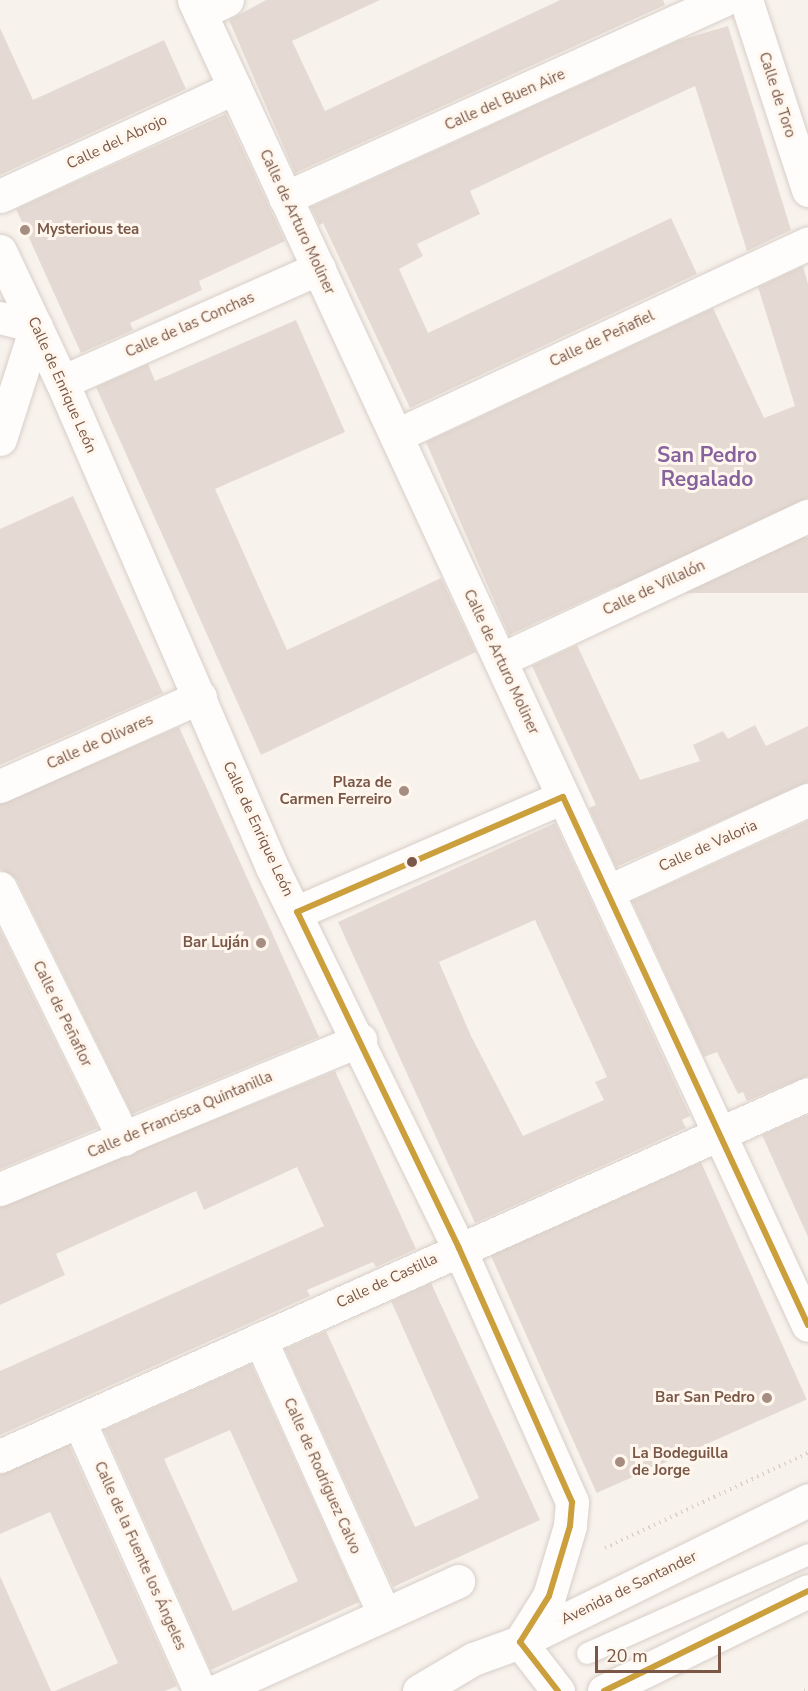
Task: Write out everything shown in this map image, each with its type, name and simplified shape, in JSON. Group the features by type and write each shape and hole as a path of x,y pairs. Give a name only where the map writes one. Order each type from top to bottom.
{"street":[{"name":"Calle del Buen Aire","path":"285,198 723,0"},
{"name":"Calle de Toro","path":"746,0 799,131 808,190"},
{"name":"Calle de Arturo Moliner","path":"207,4 234,88 563,797 609,891 808,1325"},
{"name":"Calle del Abrojo","path":"0,196 234,88"},
{"name":"Calle de Peñafiel","path":"397,435 808,243"},
{"name":"Calle de Enrique León","path":"0,251 62,382 272,867 297,912 360,1040 459,1248 572,1502 570,1526 549,1596 520,1642"},
{"name":"Calle de las Conchas","path":"62,382 319,268"},
{"path":"0,318 36,327 0,439"},
{"name":"Calle de Villalón","path":"501,660 808,516"},
{"name":"Calle de Olivares","path":"0,786 200,697"},
{"path":"297,912 563,797"},
{"name":"Calle de Valoria","path":"609,891 808,800"},
{"name":"Calle de Peñaflor","path":"0,888 124,1139"},
{"name":"Calle de Francisca Quintanilla","path":"0,1189 360,1040"},
{"name":"Calle de Castilla","path":"0,1456 459,1248 808,1094"},
{"name":"Calle de Rodríguez Calvo","path":"260,1339 384,1613"},
{"name":"Calle de la Fuente los Ángeles","path":"79,1421 201,1691"},
{"name":"Avenida de Santander","path":"419,1691 473,1659 520,1642 808,1500"},
{"path":"216,1691 458,1581"},
{"path":"604,1691 808,1591"},
{"path":"520,1642 558,1691"}],"lane":[{"path":"587,1653 808,1554"}],"path":[{"path":"603,1549 808,1454"},
{"path":"804,1691 808,1690"}],"building":[{"path":"266,0 380,0 292,41 325,111 560,0 663,0 665,5 295,173 229,20"},
{"path":"728,26 791,230 747,251 695,86 555,151 470,191 480,214 417,244 423,256 399,269 428,333 671,218 697,274 410,408 323,223 319,225 311,207 680,40"},
{"path":"0,28 33,100 164,40 186,89 0,175"},
{"path":"226,114 285,241 199,281 202,290 130,323 133,330 81,353 16,209"},
{"path":"803,266 808,284 808,498 509,635 426,442 713,308 764,418 795,406 758,287"},
{"path":"296,320 345,432 215,489 287,650 441,578 476,652 261,755 96,387 148,364 155,381"},
{"path":"73,496 163,693 0,765 0,529"},
{"path":"616,537 808,537 808,593 616,593"},
{"path":"577,645 640,780 700,761 693,745 723,731 728,739 755,725 766,746 808,726 808,782 616,867 589,808 596,805 532,666"},
{"path":"179,727 319,1037 132,1114 17,880 0,869 0,804"},
{"path":"808,821 808,1076 747,1101 743,1092 738,1094 717,1052 704,1057 632,901"},
{"path":"555,823 690,1116 682,1120 686,1128 475,1223 338,922","holes":["535,920 607,1077 595,1082 604,1100 523,1136 471,1036 439,962"]},
{"path":"0,930 98,1128 0,1169"},
{"path":"335,1071 416,1249 376,1267 373,1262 307,1290 310,1296 0,1435 0,1371 324,1226 297,1167 204,1210 196,1191 56,1254 65,1275 0,1305 0,1207"},
{"path":"808,1115 808,1237 762,1135"},
{"path":"701,1162 807,1400 597,1493 491,1256"},
{"path":"431,1283 540,1520 393,1587 285,1349 326,1331 415,1527 479,1498 391,1301"},
{"path":"251,1364 359,1602 211,1670 104,1430","holes":["230,1430 298,1581 233,1611 164,1459"]},
{"path":"69,1445 177,1686 165,1691 55,1691 118,1663 50,1512 0,1534 0,1474"},
{"path":"0,1576 51,1691 0,1691"}],"transit line":[{"path":"558,1691 520,1642 549,1596 570,1526 572,1502 459,1248 297,912 563,797 808,1325"},
{"path":"604,1691 808,1591"}],"place":[{"name":"Mysterious tea","path":"25,230"},
{"name":"Plaza de Carmen Ferreiro","path":"404,791"},
{"name":"Bar Luján","path":"261,943"},
{"name":"Bar San Pedro","path":"767,1398"},
{"name":"La Bodeguilla de Jorge","path":"620,1462"}],"district":[{"name":"San Pedro Regalado","path":"707,467"}]}
